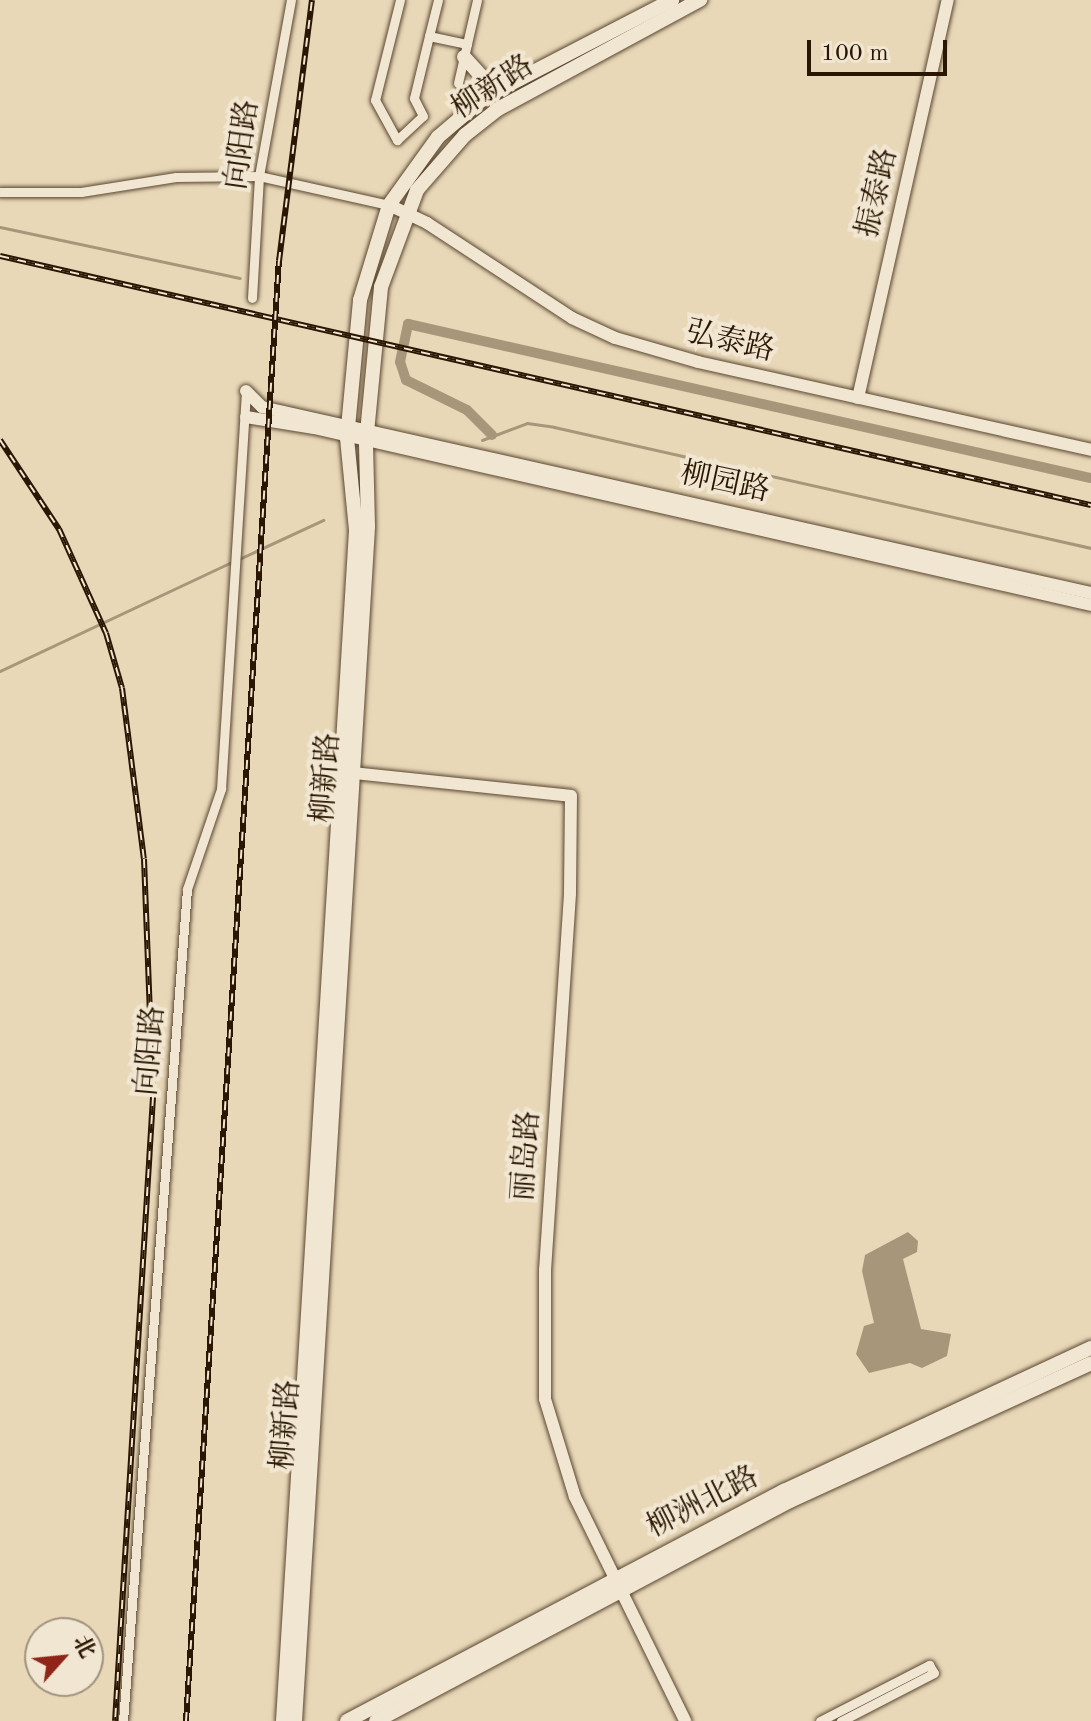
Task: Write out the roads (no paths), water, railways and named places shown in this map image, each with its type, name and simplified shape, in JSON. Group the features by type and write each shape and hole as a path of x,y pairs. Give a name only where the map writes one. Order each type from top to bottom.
{"main road":[{"name":"柳新路","path":"295,1721 347,772 356,530 348,432 360,300 389,205 438,137 496,92 672,0"},
{"name":"柳新路","path":"283,1721 347,772 368,526 366,437 381,287 406,212 440,160 498,109 700,0"},
{"path":"466,51 496,92"},
{"name":"柳洲北路","path":"376,1721 784,1491 1091,1348"},
{"name":"柳洲北路","path":"347,1721 790,1501 1091,1363"}],"street":[{"name":"向阳路","path":"252,298 259,176 291,0"},
{"path":"400,0 375,100 397,140 423,116 414,98 438,0"},
{"path":"458,83 477,0"},
{"name":"振泰路","path":"858,398 948,0"},
{"path":"429,36 466,51"},
{"path":"0,192 81,192 176,177 259,176 389,205"},
{"name":"弘泰路","path":"389,205 406,212 572,318 615,338 858,398 1091,450"},
{"name":"向阳路","path":"123,1721 187,889 221,789 237,575 246,391"},
{"path":"246,391 262,407 366,437"},
{"path":"246,417 348,432"},
{"name":"柳园路","path":"366,437 1091,593"},
{"name":"柳园路","path":"366,437 1091,605"},
{"name":"丽岛路","path":"347,772 571,796 542,1366 551,1430 565,1470 685,1721"},
{"path":"820,1721 929,1665 934,1673 841,1721"}],"waterway":[{"path":"0,227 240,278"},
{"path":"492,435 467,410 406,380 400,362 408,324 1091,478"},
{"path":"482,440 527,423 554,427 1091,548"},
{"path":"239,559 323,520"},
{"path":"0,671 232,562"}],"railway":[{"path":"186,1721 279,261 312,0"},
{"path":"0,256 1091,505"},
{"path":"0,440 59,529 106,633 122,688 144,859 153,1097 115,1721"}]}
